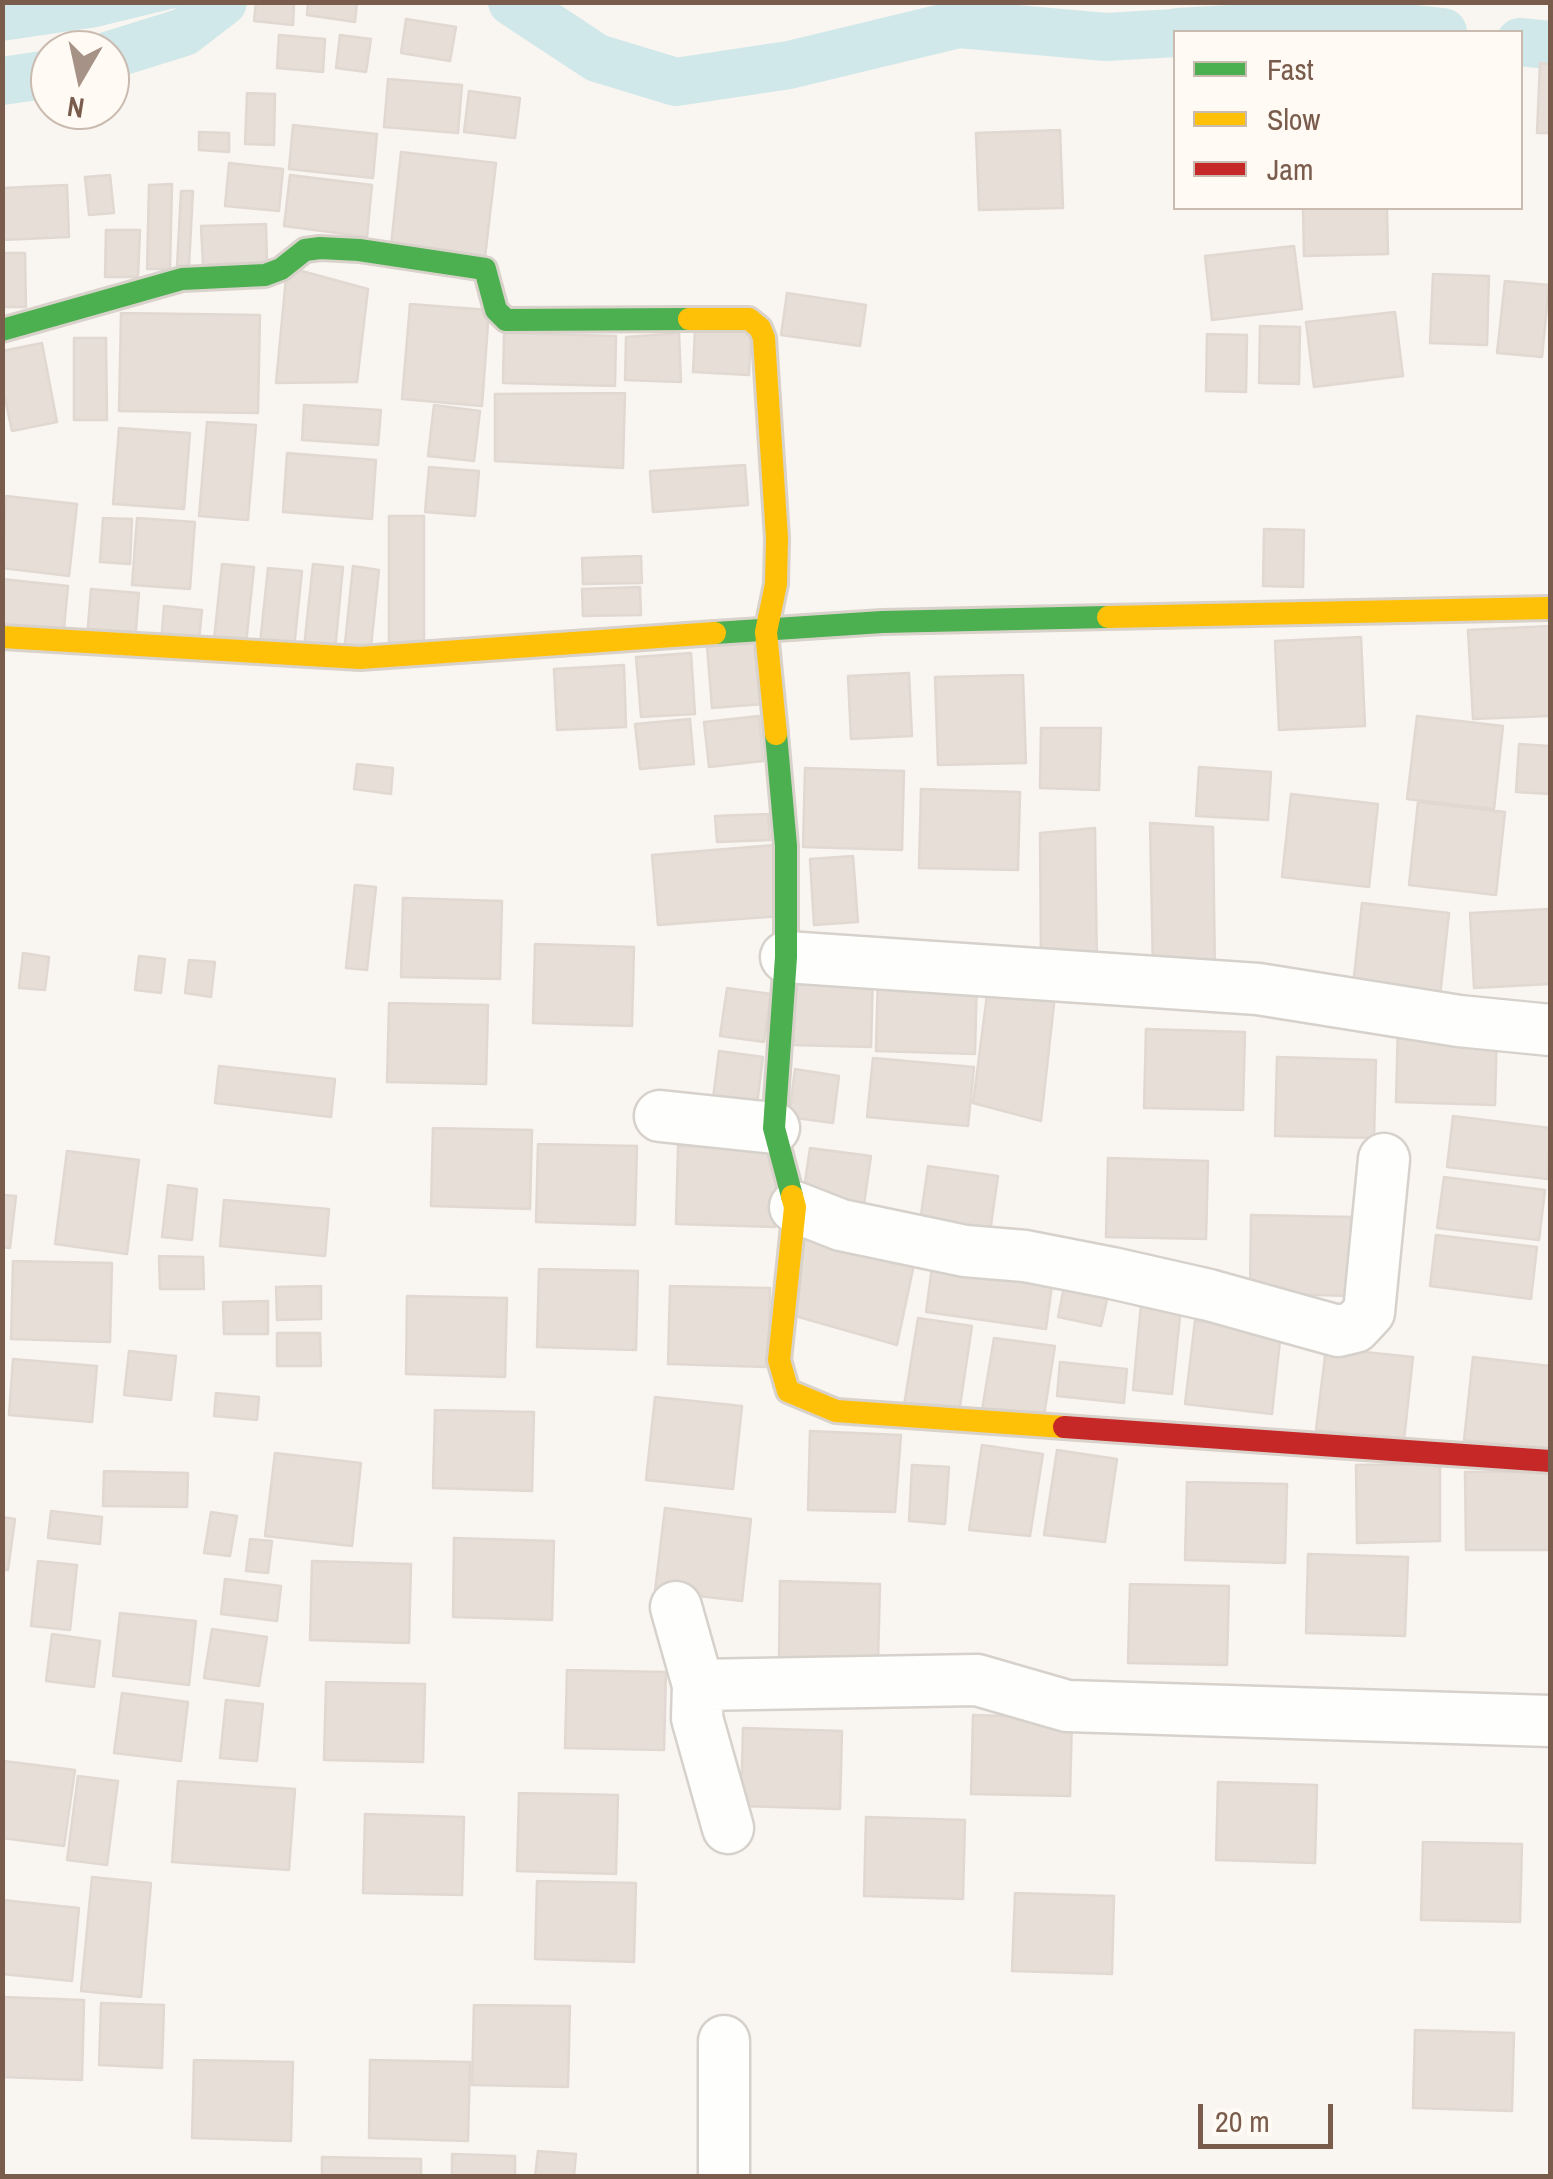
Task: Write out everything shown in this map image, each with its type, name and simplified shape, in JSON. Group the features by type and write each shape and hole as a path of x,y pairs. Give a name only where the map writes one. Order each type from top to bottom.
{"street":[{"path":"2,330 182,279 265,275 305,250 320,248 485,269 496,310 506,320 749,319 760,328 764,338 777,538 776,584 766,632 786,846 786,957 774,1128 795,1207 778,1360 788,1391 836,1411 1550,1461"},
{"path":"2,636 360,658 882,622 1550,608"},
{"path":"786,957 1258,989 1459,1021 1550,1030"},
{"path":"660,1116 774,1128"},
{"path":"795,1207 841,1225 965,1251 1025,1256 1112,1273 1338,1331 1355,1327 1369,1312 1384,1159"},
{"path":"676,1607 698,1685 696,1718 728,1828"},
{"path":"698,1685 976,1680 1067,1706 1550,1721"},
{"path":"724,2041 724,2176"}],"water":[{"path":"3,2 196,3 97,27 30,30 30,37 3,41"}],"building":[{"path":"256,2 294,4 293,25 254,21"},
{"path":"308,2 357,2 355,22 307,15"},
{"path":"406,19 456,27 450,61 401,53"},
{"path":"279,35 325,39 323,72 277,68"},
{"path":"340,35 371,39 366,72 336,68"},
{"path":"1540,63 1550,64 1550,133 1537,133"},
{"path":"388,79 462,85 458,133 384,127"},
{"path":"469,91 520,98 515,138 464,132"},
{"path":"247,93 275,94 274,145 245,144"},
{"path":"293,125 377,134 373,178 289,169"},
{"path":"1060,130 1063,208 979,210 976,133"},
{"path":"199,132 229,133 229,152 199,150"},
{"path":"401,152 496,163 485,257 391,246"},
{"path":"229,163 283,169 279,211 225,206"},
{"path":"110,175 114,213 89,215 85,177"},
{"path":"290,175 372,185 367,237 284,226"},
{"path":"172,184 170,269 147,269 149,185"},
{"path":"67,185 69,237 2,240 2,188"},
{"path":"181,191 193,191 189,266 177,266"},
{"path":"1303,210 1387,210 1388,254 1304,256"},
{"path":"266,224 267,263 203,265 201,226"},
{"path":"106,230 140,230 138,277 105,277"},
{"path":"1294,246 1302,309 1212,320 1205,256"},
{"path":"2,253 25,253 26,307 2,307"},
{"path":"287,267 368,289 357,382 276,383"},
{"path":"1433,274 1489,276 1487,345 1430,343"},
{"path":"1505,281 1549,285 1542,357 1497,353"},
{"path":"787,293 866,305 860,346 781,335"},
{"path":"410,304 489,310 482,406 402,399"},
{"path":"1395,312 1403,376 1314,387 1306,322"},
{"path":"121,313 260,315 258,413 119,411"},
{"path":"1260,326 1300,327 1299,384 1259,383"},
{"path":"695,330 751,332 749,375 693,372"},
{"path":"504,333 616,336 615,386 503,383"},
{"path":"679,333 681,382 625,380 626,337"},
{"path":"1207,334 1247,335 1246,392 1206,391"},
{"path":"74,338 106,338 107,420 74,420"},
{"path":"42,343 57,422 12,431 2,385 2,351"},
{"path":"625,393 623,468 495,461 495,394"},
{"path":"304,405 381,410 378,445 302,440"},
{"path":"434,405 480,411 474,461 428,456"},
{"path":"207,422 256,425 248,520 199,516"},
{"path":"119,428 190,433 184,509 113,504"},
{"path":"287,453 376,460 372,519 283,512"},
{"path":"745,465 748,505 653,512 650,471"},
{"path":"429,467 479,471 475,516 425,512"},
{"path":"6,496 77,504 69,576 2,568"},
{"path":"389,516 424,516 424,662 389,663"},
{"path":"103,518 132,519 130,564 100,562"},
{"path":"137,518 195,522 190,589 132,585"},
{"path":"1264,529 1304,530 1303,587 1263,586"},
{"path":"641,556 642,583 583,584 582,558"},
{"path":"222,564 254,567 246,644 214,640"},
{"path":"313,564 343,567 335,651 304,648"},
{"path":"353,566 379,570 370,656 344,653"},
{"path":"268,568 302,571 294,648 260,644"},
{"path":"2,579 68,586 63,639 2,633"},
{"path":"640,587 641,615 583,616 582,589"},
{"path":"91,589 139,593 135,641 87,638"},
{"path":"164,606 202,610 198,649 161,645"},
{"path":"1550,626 1550,716 1473,719 1468,630"},
{"path":"1361,637 1365,726 1279,730 1275,641"},
{"path":"758,642 763,704 712,708 707,646"},
{"path":"691,653 695,714 641,717 636,657"},
{"path":"624,665 626,727 557,730 554,669"},
{"path":"909,673 912,736 851,739 848,676"},
{"path":"1023,675 1026,763 938,765 935,677"},
{"path":"759,716 763,761 709,767 704,722"},
{"path":"1417,716 1503,726 1494,809 1407,799"},
{"path":"690,719 694,764 640,769 635,724"},
{"path":"1041,728 1101,728 1099,790 1040,788"},
{"path":"1519,744 1550,746 1550,794 1516,792"},
{"path":"357,764 393,768 391,794 354,789"},
{"path":"1199,767 1271,772 1268,820 1196,816"},
{"path":"805,768 904,771 902,850 803,847"},
{"path":"921,789 1020,792 1018,870 919,868"},
{"path":"1291,794 1378,804 1369,887 1282,877"},
{"path":"1418,802 1505,812 1496,895 1409,885"},
{"path":"768,814 770,840 717,842 715,816"},
{"path":"1150,823 1213,827 1215,977 1153,971"},
{"path":"1095,828 1097,970 1041,964 1040,833"},
{"path":"775,845 781,916 658,925 652,855"},
{"path":"853,856 858,922 814,925 810,859"},
{"path":"355,885 376,887 367,970 346,968"},
{"path":"403,898 502,901 500,979 401,977"},
{"path":"1362,903 1449,913 1440,996 1353,986"},
{"path":"1550,909 1550,984 1474,988 1470,913"},
{"path":"535,944 634,947 632,1026 533,1023"},
{"path":"23,953 49,957 45,990 19,988"},
{"path":"139,956 165,959 161,993 135,990"},
{"path":"189,960 215,962 211,997 185,993"},
{"path":"797,966 873,969 871,1047 793,1045"},
{"path":"878,973 977,975 975,1054 876,1051"},
{"path":"989,980 1056,986 1041,1121 973,1103"},
{"path":"727,988 771,994 764,1042 720,1036"},
{"path":"389,1003 488,1005 486,1084 387,1082"},
{"path":"1398,1024 1497,1027 1495,1105 1396,1102"},
{"path":"1146,1029 1245,1032 1243,1110 1144,1108"},
{"path":"719,1051 763,1057 757,1104 713,1099"},
{"path":"1277,1057 1376,1060 1374,1138 1275,1136"},
{"path":"873,1058 974,1067 968,1126 867,1117"},
{"path":"219,1066 335,1079 331,1117 215,1103"},
{"path":"795,1069 839,1076 833,1123 789,1117"},
{"path":"1453,1116 1550,1128 1548,1179 1447,1167"},
{"path":"433,1128 532,1130 530,1209 431,1206"},
{"path":"538,1144 637,1146 635,1225 536,1222"},
{"path":"678,1146 777,1149 775,1227 676,1224"},
{"path":"810,1148 871,1156 863,1211 802,1202"},
{"path":"67,1151 139,1160 127,1254 55,1244"},
{"path":"1108,1158 1208,1161 1206,1239 1106,1237"},
{"path":"928,1166 998,1176 990,1232 920,1222"},
{"path":"1444,1177 1545,1190 1539,1240 1437,1228"},
{"path":"168,1185 197,1189 192,1240 162,1237"},
{"path":"2,1195 16,1196 10,1248 2,1247"},
{"path":"224,1200 329,1209 325,1256 220,1246"},
{"path":"1251,1215 1351,1217 1349,1296 1250,1293"},
{"path":"799,1231 916,1255 897,1345 774,1310"},
{"path":"1436,1235 1537,1247 1531,1299 1430,1286"},
{"path":"159,1256 203,1257 204,1289 160,1289"},
{"path":"933,1260 1053,1278 1046,1329 926,1312"},
{"path":"13,1261 112,1263 110,1342 11,1339"},
{"path":"539,1269 638,1271 636,1350 537,1347"},
{"path":"1066,1277 1110,1287 1101,1326 1058,1317"},
{"path":"321,1286 321,1319 277,1320 276,1287"},
{"path":"670,1286 770,1288 768,1367 668,1364"},
{"path":"1142,1293 1182,1297 1172,1394 1133,1390"},
{"path":"407,1296 507,1298 505,1377 406,1374"},
{"path":"268,1301 268,1334 224,1334 223,1302"},
{"path":"918,1318 972,1326 957,1426 902,1418"},
{"path":"1195,1321 1281,1331 1272,1414 1185,1404"},
{"path":"277,1333 320,1333 321,1366 277,1366"},
{"path":"994,1338 1055,1346 1042,1428 980,1422"},
{"path":"1326,1348 1413,1357 1404,1440 1316,1430"},
{"path":"129,1351 176,1356 171,1400 124,1395"},
{"path":"1473,1357 1550,1366 1550,1450 1464,1440"},
{"path":"13,1359 97,1366 92,1422 9,1415"},
{"path":"1060,1362 1127,1369 1124,1403 1057,1396"},
{"path":"216,1393 259,1397 257,1420 214,1416"},
{"path":"655,1397 742,1406 733,1489 646,1480"},
{"path":"435,1410 534,1412 532,1491 433,1488"},
{"path":"810,1431 901,1435 895,1512 808,1510"},
{"path":"982,1445 1043,1454 1030,1536 969,1530"},
{"path":"1057,1450 1117,1459 1105,1542 1044,1535"},
{"path":"275,1453 361,1463 352,1546 265,1536"},
{"path":"1440,1464 1440,1541 1357,1543 1356,1465"},
{"path":"912,1465 949,1467 945,1524 909,1521"},
{"path":"104,1471 188,1473 187,1507 103,1506"},
{"path":"1465,1472 1549,1472 1550,1550 1466,1550"},
{"path":"1187,1482 1287,1484 1285,1563 1185,1560"},
{"path":"665,1508 751,1519 742,1601 655,1591"},
{"path":"51,1511 102,1517 100,1544 48,1538"},
{"path":"211,1512 237,1516 230,1556 204,1553"},
{"path":"2,1517 15,1519 8,1570 2,1570"},
{"path":"454,1538 554,1541 552,1620 453,1617"},
{"path":"250,1539 272,1541 268,1573 246,1571"},
{"path":"1308,1554 1408,1557 1405,1636 1306,1633"},
{"path":"38,1561 77,1565 70,1630 31,1626"},
{"path":"312,1561 411,1564 409,1643 310,1640"},
{"path":"225,1579 281,1586 277,1621 221,1614"},
{"path":"780,1581 880,1584 878,1662 779,1659"},
{"path":"1130,1584 1229,1586 1227,1665 1128,1663"},
{"path":"120,1613 196,1621 189,1685 113,1676"},
{"path":"212,1629 267,1637 259,1686 204,1678"},
{"path":"52,1634 100,1641 94,1687 46,1681"},
{"path":"567,1670 666,1672 664,1750 565,1748"},
{"path":"326,1682 425,1684 423,1762 324,1760"},
{"path":"122,1693 188,1702 181,1761 114,1753"},
{"path":"226,1700 263,1704 257,1761 220,1758"},
{"path":"973,1715 1072,1718 1070,1796 971,1794"},
{"path":"743,1728 842,1731 840,1809 741,1806"},
{"path":"4,1761 75,1770 64,1846 2,1838"},
{"path":"78,1776 118,1781 107,1865 67,1860"},
{"path":"178,1781 295,1789 289,1870 172,1862"},
{"path":"1218,1782 1317,1785 1315,1863 1216,1860"},
{"path":"519,1793 618,1795 616,1874 517,1871"},
{"path":"365,1814 464,1817 462,1895 363,1893"},
{"path":"866,1817 965,1820 963,1899 864,1896"},
{"path":"1423,1842 1522,1844 1520,1922 1421,1920"},
{"path":"92,1877 151,1883 141,1997 81,1991"},
{"path":"537,1881 636,1883 634,1962 535,1959"},
{"path":"1015,1893 1114,1896 1112,1974 1012,1971"},
{"path":"2,1900 79,1908 72,1981 2,1974"},
{"path":"2,1997 84,2000 82,2080 2,2077"},
{"path":"101,2003 164,2005 162,2068 99,2065"},
{"path":"474,2005 570,2006 568,2087 472,2085"},
{"path":"1415,2030 1514,2033 1512,2111 1413,2108"},
{"path":"194,2060 293,2062 291,2141 192,2138"},
{"path":"370,2060 470,2062 468,2141 369,2138"},
{"path":"538,2151 576,2154 574,2176 535,2176"},
{"path":"452,2154 515,2156 515,2176 452,2176"},
{"path":"322,2157 421,2159 421,2176 322,2176"}],"waterway":[{"path":"130,49 184,32 223,2"},
{"path":"512,2 597,58 676,82 789,65 959,24 1106,37 1173,33"},
{"path":"1213,30 1351,22 1425,30"},
{"path":"1523,42 1550,45"},
{"path":"2,81 30,77"}],"traffic: fast":[{"path":"2,330 182,279 265,275 281,269 305,250 320,248 485,269 496,310 506,320 689,319"},
{"path":"715,633 882,622 1108,617"},
{"path":"776,734 786,846 786,957 774,1128 792,1196"}],"traffic: slow":[{"path":"689,319 749,319 760,328 764,338 777,538 776,584 766,632 776,734"},
{"path":"1108,617 1550,608"},
{"path":"2,637 360,658 715,633"},
{"path":"792,1196 795,1207 779,1360 788,1391 836,1411 1064,1427"}],"traffic: jam":[{"path":"1064,1427 1550,1461"}]}
